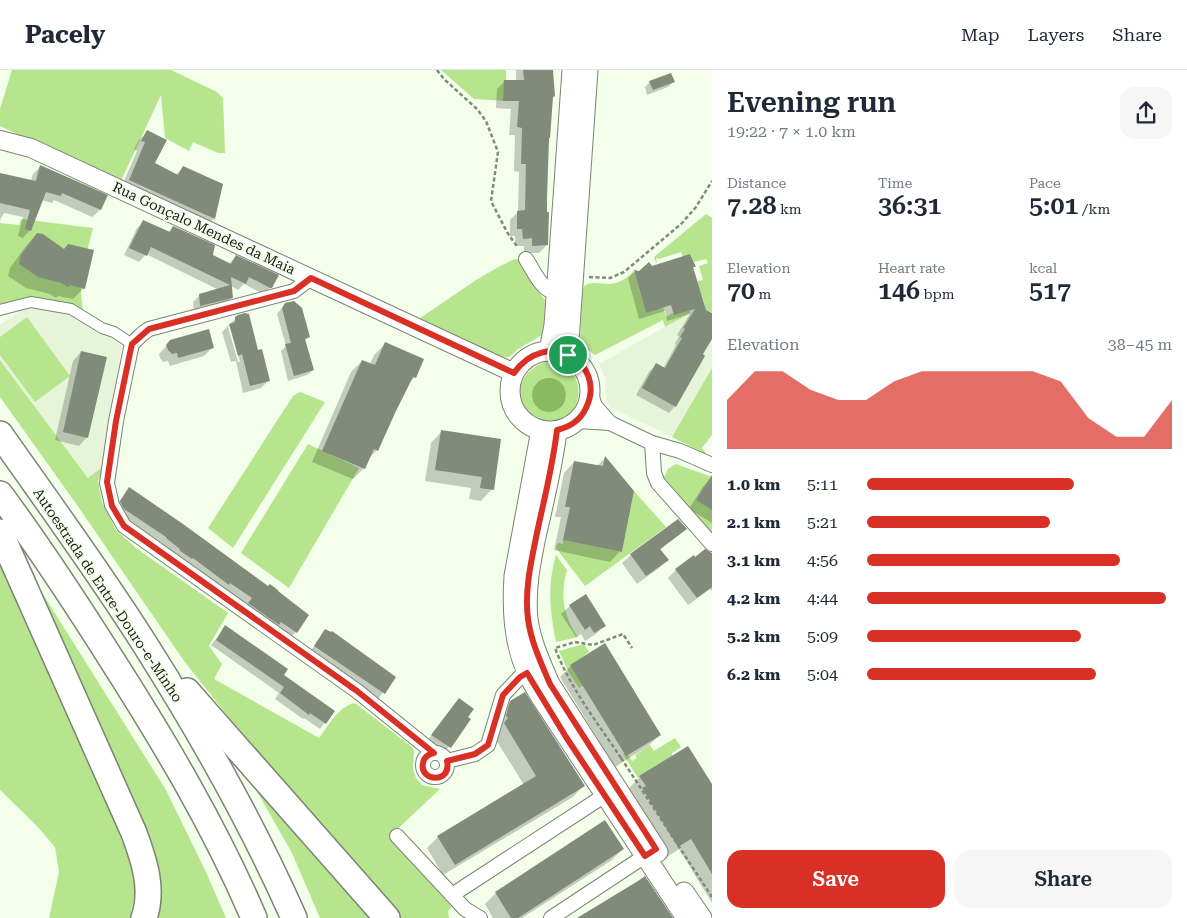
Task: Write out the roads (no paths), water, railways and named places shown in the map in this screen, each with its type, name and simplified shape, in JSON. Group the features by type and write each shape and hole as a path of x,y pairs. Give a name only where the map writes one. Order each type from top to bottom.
{"highway":[{"name":"Autoestrada de Entre-Douro-e-Minho","path":"0,434 146,645 225,778 274,873 294,918"},
{"path":"0,494 52,565 154,727 210,827 254,918"},
{"path":"0,532 142,854 148,884 144,918"},
{"path":"146,645 387,918"}],"main road":[{"path":"549,351 554,325 572,70"},
{"path":"568,355 588,70"},
{"path":"549,351 568,355 582,366 587,374 591,394 584,413 571,426 549,430 526,422 514,408 511,397 514,373 520,364 538,353 549,351"},
{"path":"549,430 514,576 515,631 519,652 527,673 540,696 611,792 651,852 702,918"},
{"path":"549,430 554,456 529,577 528,618 532,638 550,684 611,792"},
{"path":"651,852 686,918"}],"street":[{"name":"Rua Gonçalo Mendes da Maia","path":"0,140 31,148 514,373"},
{"path":"526,259 541,283 556,293"},
{"path":"311,278 294,291 149,329 132,344 116,421 107,482 108,494 117,516 124,526 357,691 434,753 442,755 448,765 445,773 438,778 430,777 424,771 422,763 427,756 434,753"},
{"path":"0,310 31,302 71,309 132,344"},
{"path":"591,394 597,409 610,423 652,443 680,451 712,466"},
{"path":"577,421 610,423"},
{"path":"652,443 654,473 658,483 712,544"},
{"path":"447,761 475,754 488,745 503,695 520,677 527,673"},
{"path":"452,895 611,792"},
{"path":"397,836 465,909 480,918"},
{"path":"551,918 651,852"}]}
